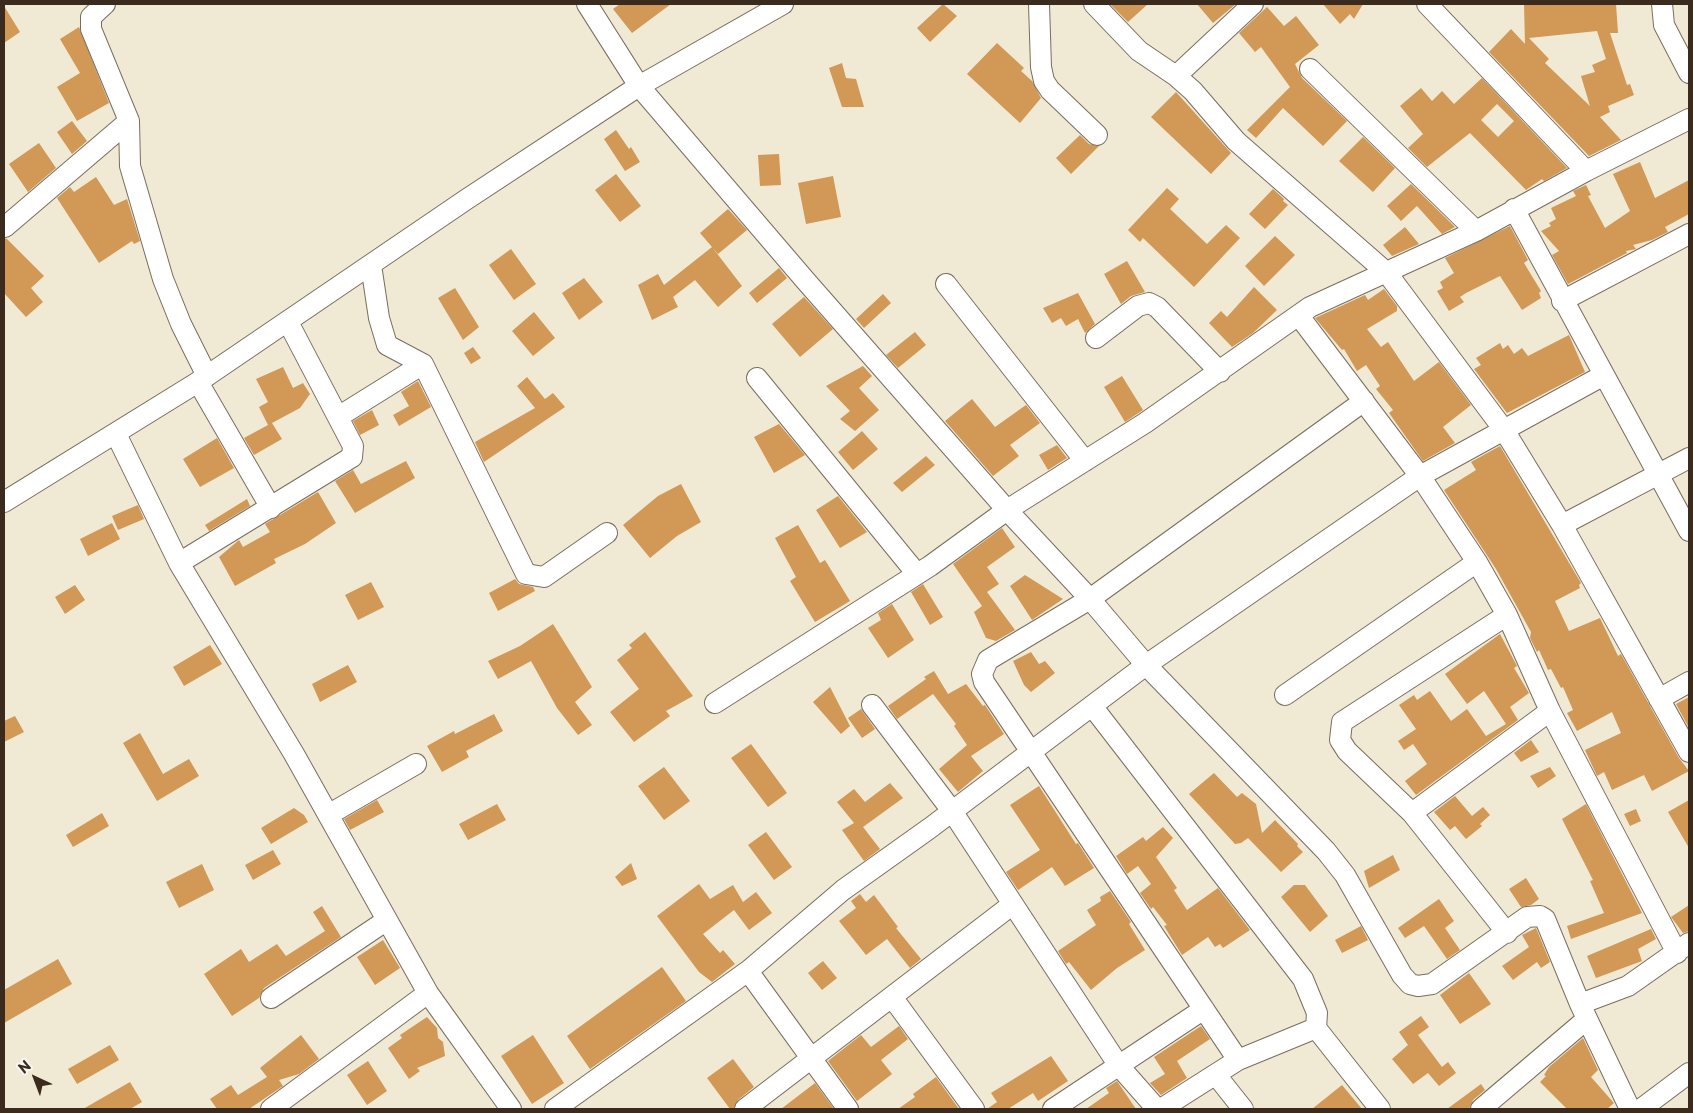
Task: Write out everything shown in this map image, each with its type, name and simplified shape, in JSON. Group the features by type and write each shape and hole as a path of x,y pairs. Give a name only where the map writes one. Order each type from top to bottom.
{"street":[{"path":"105,4 91,17 92,29 129,122 130,166 163,279 203,379 271,508"},
{"path":"587,4 639,86 1007,510 1090,599 1146,665 1326,851 1346,875 1402,975 1410,984 1418,986 1432,984 1507,933 1527,917 1536,914 1546,919 1584,1012 1630,1109"},
{"path":"4,502 203,379 639,86 783,4"},
{"path":"1039,4 1041,67 1044,81 1050,90 1097,135"},
{"path":"1094,4 1139,50 1176,76 1193,91 1236,141 1387,272 1504,430 1562,525 1689,752"},
{"path":"1176,76 1253,4"},
{"path":"1427,4 1586,171"},
{"path":"1662,4 1664,25 1689,73"},
{"path":"1310,69 1476,231"},
{"path":"715,703 917,574 1007,510 1220,372 1310,308 1476,231 1586,171 1689,119"},
{"path":"5,227 129,122"},
{"path":"1514,209 1562,301 1689,531"},
{"path":"1562,301 1689,234"},
{"path":"371,265 379,318 387,345 423,364 526,574 544,577 606,533"},
{"path":"946,284 1085,461"},
{"path":"1096,338 1138,306 1149,303 1157,307 1220,372"},
{"path":"1299,316 1420,476 1477,562 1507,615 1550,711 1683,948 1628,986 1584,1012 1481,1109"},
{"path":"179,562 271,508 352,456 353,446 288,322"},
{"path":"338,417 423,364"},
{"path":"555,1109 748,972 844,890 1146,665 1420,476 1604,375"},
{"path":"757,378 917,574"},
{"path":"1238,1060 984,682 982,674 988,660 1090,599 1364,402"},
{"path":"116,434 179,562 328,815 428,993 510,1109"},
{"path":"1562,525 1689,458"},
{"path":"1285,696 1477,562"},
{"path":"1507,615 1342,722 1340,740 1347,751 1412,813 1507,933"},
{"path":"1659,699 1689,682"},
{"path":"872,705 952,811 1119,1066 1159,1109 1238,1060 1316,1028"},
{"path":"1092,706 1303,979 1317,1013 1316,1028 1380,1109"},
{"path":"1412,813 1550,711"},
{"path":"328,815 416,764"},
{"path":"745,1109 1013,904"},
{"path":"270,998 387,920"},
{"path":"748,972 848,1109"},
{"path":"271,1109 428,993"},
{"path":"892,997 974,1109"},
{"path":"1053,1109 1204,1009"},
{"path":"1641,1109 1689,1073"},
{"path":"1216,1075 1243,1109"}],"building":[{"path":"620,4 671,4 632,33 613,9"},
{"path":"943,4 957,16 930,42 917,28"},
{"path":"1110,4 1148,4 1128,22"},
{"path":"1197,4 1236,4 1213,23"},
{"path":"1323,4 1363,4 1354,19 1350,14 1340,24"},
{"path":"1524,4 1616,4 1618,33 1610,33 1627,85 1630,84 1634,95 1608,106 1610,112 1600,117 1621,140 1589,156 1489,52 1511,29 1525,44","holes":["1597,31 1606,59 1592,65 1595,72 1581,76 1590,106 1545,63 1549,59 1529,38"]},
{"path":"4,6 20,32 4,43"},
{"path":"1267,7 1284,26 1296,16 1319,45 1295,64 1302,78 1347,121 1323,146 1283,108 1256,138 1247,130 1290,87 1261,47 1255,52 1239,33"},
{"path":"79,27 109,103 77,121 57,87 80,73 60,39"},
{"path":"997,43 1024,68 1021,71 1032,81 1041,98 1020,123 967,74"},
{"path":"842,63 846,78 856,79 864,107 842,107 829,68"},
{"path":"1482,78 1567,168 1544,181 1542,179 1526,190 1470,133 1427,167 1408,148 1423,134 1400,106 1421,88 1432,101 1442,91 1454,104","holes":["1497,104 1514,121 1498,137 1481,120"]},
{"path":"1176,92 1231,153 1211,174 1151,117"},
{"path":"72,121 87,141 72,154 57,132"},
{"path":"616,130 629,149 631,147 640,162 625,171 604,139"},
{"path":"1080,135 1089,144 1099,146 1071,174 1056,158"},
{"path":"1363,137 1395,168 1373,192 1339,161"},
{"path":"39,143 56,168 28,192 9,164"},
{"path":"779,154 781,185 760,186 758,155"},
{"path":"1640,162 1655,198 1689,180 1689,214 1665,227 1668,232 1652,240 1633,245 1636,249 1626,251 1627,253 1568,284 1552,255 1559,251 1541,231 1551,226 1549,223 1556,219 1551,208 1576,196 1573,191 1586,185 1591,195 1588,196 1605,228 1630,211 1613,174"},
{"path":"616,174 641,206 620,222 595,190"},
{"path":"833,176 841,217 806,224 798,183"},
{"path":"96,177 114,205 127,199 140,241 134,244 132,241 99,263 57,198 70,187 74,192"},
{"path":"1411,184 1455,227 1442,234 1417,206 1401,221 1387,206"},
{"path":"1167,188 1179,199 1170,209 1207,244 1226,225 1240,238 1194,287 1143,238 1140,242 1128,230"},
{"path":"1273,189 1288,205 1265,229 1249,214"},
{"path":"728,209 747,230 718,254 700,233"},
{"path":"1510,226 1528,260 1524,263 1541,291 1539,293 1541,298 1522,310 1500,276 1460,297 1464,302 1449,311 1437,291 1443,288 1440,282 1454,273 1445,258"},
{"path":"1405,227 1419,244 1392,256 1383,245"},
{"path":"1275,236 1295,255 1264,286 1245,266"},
{"path":"4,238 44,276 31,288 43,302 26,317 4,293"},
{"path":"712,247 742,286 718,307 695,280 673,297 678,307 652,320 638,285 658,274 664,285"},
{"path":"511,249 536,284 514,300 489,265"},
{"path":"1127,261 1145,292 1131,296 1121,304 1104,274"},
{"path":"779,268 787,278 757,303 749,293"},
{"path":"584,278 603,302 579,320 562,293"},
{"path":"1254,287 1277,310 1253,333 1232,347 1209,323 1221,311 1227,317"},
{"path":"455,288 479,327 463,340 438,298"},
{"path":"1384,289 1397,306 1397,311 1367,329 1381,347 1388,342 1414,381 1439,362 1471,405 1443,427 1455,443 1423,461 1389,413 1393,410 1376,389 1380,386 1366,365 1357,371 1344,349 1342,350 1315,318 1365,295 1368,300"},
{"path":"1078,293 1095,324 1085,333 1078,319 1066,326 1061,318 1052,323 1043,308"},
{"path":"883,294 891,303 864,328 856,319"},
{"path":"804,297 833,329 800,357 772,324"},
{"path":"534,312 555,338 533,356 512,331"},
{"path":"915,332 926,345 898,368 886,355"},
{"path":"1569,335 1585,372 1507,413 1474,369 1481,365 1476,358 1500,343 1503,349 1508,345 1514,354 1522,348 1528,356"},
{"path":"473,347 481,358 471,364 464,353"},
{"path":"863,366 872,376 859,388 879,410 855,431 840,419 850,411 826,386"},
{"path":"283,367 293,388 303,383 310,394 300,408 272,423 282,439 254,455 244,438 268,425 259,407 268,402 256,379"},
{"path":"1122,376 1143,410 1125,422 1104,387"},
{"path":"527,377 545,399 553,393 565,407 484,462 475,442 535,408 517,386"},
{"path":"418,381 431,407 399,426 393,415 409,406 401,392"},
{"path":"972,399 995,427 1026,405 1040,423 1010,445 1019,456 993,476 945,421"},
{"path":"372,410 379,425 360,435 353,421"},
{"path":"779,424 805,455 774,473 754,437"},
{"path":"862,431 878,449 853,470 838,452"},
{"path":"217,438 234,468 200,487 183,459"},
{"path":"1057,445 1067,458 1048,470 1039,455"},
{"path":"1500,446 1581,583 1579,585 1580,588 1555,601 1569,631 1600,618 1618,656 1621,654 1679,758 1689,771 1652,791 1644,775 1612,790 1604,772 1597,776 1585,750 1621,733 1612,712 1577,731 1567,713 1573,710 1563,687 1561,688 1551,669 1548,670 1539,650 1537,652 1530,638 1531,632 1496,569 1444,490 1476,470 1471,462"},
{"path":"926,456 935,465 902,492 893,483"},
{"path":"406,461 415,478 355,513 335,481 353,470 361,484"},
{"path":"681,484 701,522 677,536 650,558 623,525 658,496"},
{"path":"318,492 336,523 305,544 274,559 276,563 235,586 219,557 239,540 243,547 270,532 265,524"},
{"path":"838,496 867,532 840,548 816,510"},
{"path":"247,499 250,506 209,531 205,525"},
{"path":"138,505 144,519 118,530 112,516"},
{"path":"112,523 120,539 88,556 80,539"},
{"path":"798,525 820,563 825,560 850,601 815,622 790,581 796,577 775,538"},
{"path":"1002,528 1015,547 987,567 999,584 987,592 1015,630 996,641 986,638 974,612 982,606 953,564"},
{"path":"1025,575 1063,599 1032,620 1010,586"},
{"path":"515,579 519,584 533,587 535,591 498,611 489,593"},
{"path":"371,582 384,607 358,620 345,595"},
{"path":"923,584 943,617 930,625 911,592"},
{"path":"75,585 85,600 65,614 55,597"},
{"path":"892,604 914,640 888,658 868,628 881,620 878,613"},
{"path":"553,624 592,687 575,702 592,725 578,735 557,708 531,661 498,679 488,661 520,646"},
{"path":"645,632 693,696 666,711 670,716 634,742 610,712 639,689 617,660 632,648 629,645"},
{"path":"1500,634 1517,666 1514,668 1529,693 1510,707 1518,720 1416,795 1405,781 1427,764 1413,744 1404,750 1398,741 1416,729 1399,705 1414,695 1417,700 1430,691 1451,721 1467,709 1486,736 1506,724 1484,691 1467,704 1445,674"},
{"path":"210,645 222,664 184,686 173,667"},
{"path":"1031,652 1039,664 1045,661 1055,673 1031,692 1024,685 1013,661"},
{"path":"348,665 357,682 320,702 312,684"},
{"path":"934,671 948,694 966,684 983,706 985,705 1004,734 971,756 983,771 958,792 939,769 967,745 954,726 956,724 933,694 897,719 888,706 926,679 924,677"},
{"path":"830,687 850,726 841,734 813,702"},
{"path":"1689,697 1689,728 1676,704"},
{"path":"861,709 875,729 862,738 848,718"},
{"path":"494,714 503,731 466,751 469,757 442,772 427,746 454,731 455,734"},
{"path":"15,716 24,732 4,742 4,721"},
{"path":"140,733 163,774 189,759 199,776 157,801 123,743"},
{"path":"1531,740 1539,752 1521,762 1514,753"},
{"path":"751,744 787,793 768,807 731,758"},
{"path":"664,767 690,801 664,820 638,786"},
{"path":"1550,767 1556,776 1538,788 1530,776"},
{"path":"1214,773 1237,797 1242,793 1256,804 1262,833 1275,820 1298,844 1297,846 1303,852 1281,872 1248,838 1241,843 1235,844 1189,794"},
{"path":"890,783 903,798 863,827 880,849 864,861 842,830 854,823 837,802 854,789 865,802"},
{"path":"1039,786 1076,844 1078,843 1094,868 1065,886 1052,867 1018,890 1006,872 1040,850 1010,805"},
{"path":"1455,796 1472,816 1483,807 1490,815 1480,824 1482,826 1466,839 1455,826 1450,830 1434,812"},
{"path":"377,800 384,812 350,830 344,819"},
{"path":"1689,800 1689,848 1668,812"},
{"path":"497,804 506,820 468,840 459,824"},
{"path":"1586,804 1642,913 1571,939 1567,926 1604,913 1590,881 1593,880 1562,819"},
{"path":"294,808 304,815 308,822 271,844 261,828"},
{"path":"1636,809 1641,821 1630,826 1624,814"},
{"path":"102,813 109,826 73,847 66,835"},
{"path":"1163,827 1173,838 1156,857 1177,888 1174,890 1187,910 1218,888 1250,930 1223,948 1220,944 1215,947 1208,937 1182,955 1164,926 1167,925 1153,907 1151,909 1140,893 1151,884 1138,866 1127,874 1116,856 1143,837 1146,841"},
{"path":"766,832 792,867 774,880 748,845"},
{"path":"273,850 281,864 253,880 245,865"},
{"path":"1393,855 1400,870 1369,888 1364,871"},
{"path":"631,863 637,879 622,886 615,877"},
{"path":"202,864 214,890 179,908 166,882"},
{"path":"1526,878 1539,899 1531,905 1521,907 1509,889"},
{"path":"699,884 710,899 733,885 743,902 756,892 772,913 749,930 734,910 703,934 720,953 723,950 735,964 712,982 699,972 657,916"},
{"path":"1294,885 1305,885 1328,916 1310,932 1281,897"},
{"path":"1110,891 1131,922 1129,924 1145,950 1117,968 1091,990 1069,962 1066,964 1058,951 1096,925 1087,910 1101,901 1100,897"},
{"path":"860,894 866,902 874,895 898,927 896,928 921,959 910,968 887,939 866,955 839,921 856,908 851,901"},
{"path":"1439,899 1454,921 1445,928 1460,950 1447,959 1424,926 1405,938 1398,928"},
{"path":"1689,905 1689,931 1683,933 1671,917"},
{"path":"322,906 341,937 264,988 259,998 232,1016 204,974 241,949 249,962 277,944 286,956 325,931 313,912"},
{"path":"1361,926 1368,940 1342,953 1335,940"},
{"path":"1536,928 1550,962 1541,968 1537,962 1513,980 1502,966 1529,947 1522,935"},
{"path":"1651,929 1656,939 1638,949 1642,961 1596,978 1587,956"},
{"path":"383,940 400,968 375,985 357,957"},
{"path":"58,959 72,984 4,1023 4,990"},
{"path":"823,961 837,978 822,990 808,973"},
{"path":"662,967 686,1001 590,1069 567,1036"},
{"path":"1469,973 1491,1004 1460,1024 1440,995"},
{"path":"1421,1016 1429,1027 1418,1035 1442,1067 1448,1062 1456,1073 1439,1086 1428,1073 1413,1084 1392,1059 1408,1045 1399,1032"},
{"path":"427,1017 437,1028 438,1038 443,1042 445,1056 417,1068 420,1071 409,1079 388,1048 402,1038 400,1035"},
{"path":"899,1026 908,1039 881,1060 892,1074 857,1101 828,1061 861,1035 871,1047"},
{"path":"1201,1026 1210,1039 1177,1061 1187,1078 1161,1095 1150,1083 1165,1074 1154,1057"},
{"path":"301,1035 319,1059 299,1074 279,1080 283,1086 249,1109 217,1109 210,1099 231,1085 238,1095 267,1077 260,1068"},
{"path":"533,1035 564,1083 532,1104 501,1056"},
{"path":"1583,1038 1598,1070 1591,1077 1614,1103 1607,1109 1567,1109 1540,1082 1546,1076 1544,1075 1549,1067"},
{"path":"110,1045 119,1060 77,1084 68,1069"},
{"path":"1051,1056 1068,1081 1038,1101 1033,1093 1008,1109 987,1109 997,1102 991,1093"},
{"path":"733,1059 754,1087 738,1100 733,1109 730,1109 707,1078"},
{"path":"368,1061 387,1091 367,1105 347,1075"},
{"path":"936,1077 959,1109 898,1109 915,1097 913,1094"},
{"path":"1117,1081 1136,1109 1086,1109 1109,1093 1106,1088"},
{"path":"130,1082 142,1102 130,1109 83,1109"},
{"path":"815,1083 834,1109 781,1109"},
{"path":"1481,1084 1485,1090 1473,1100 1469,1109 1447,1109"},
{"path":"1342,1085 1362,1109 1312,1109"}]}
